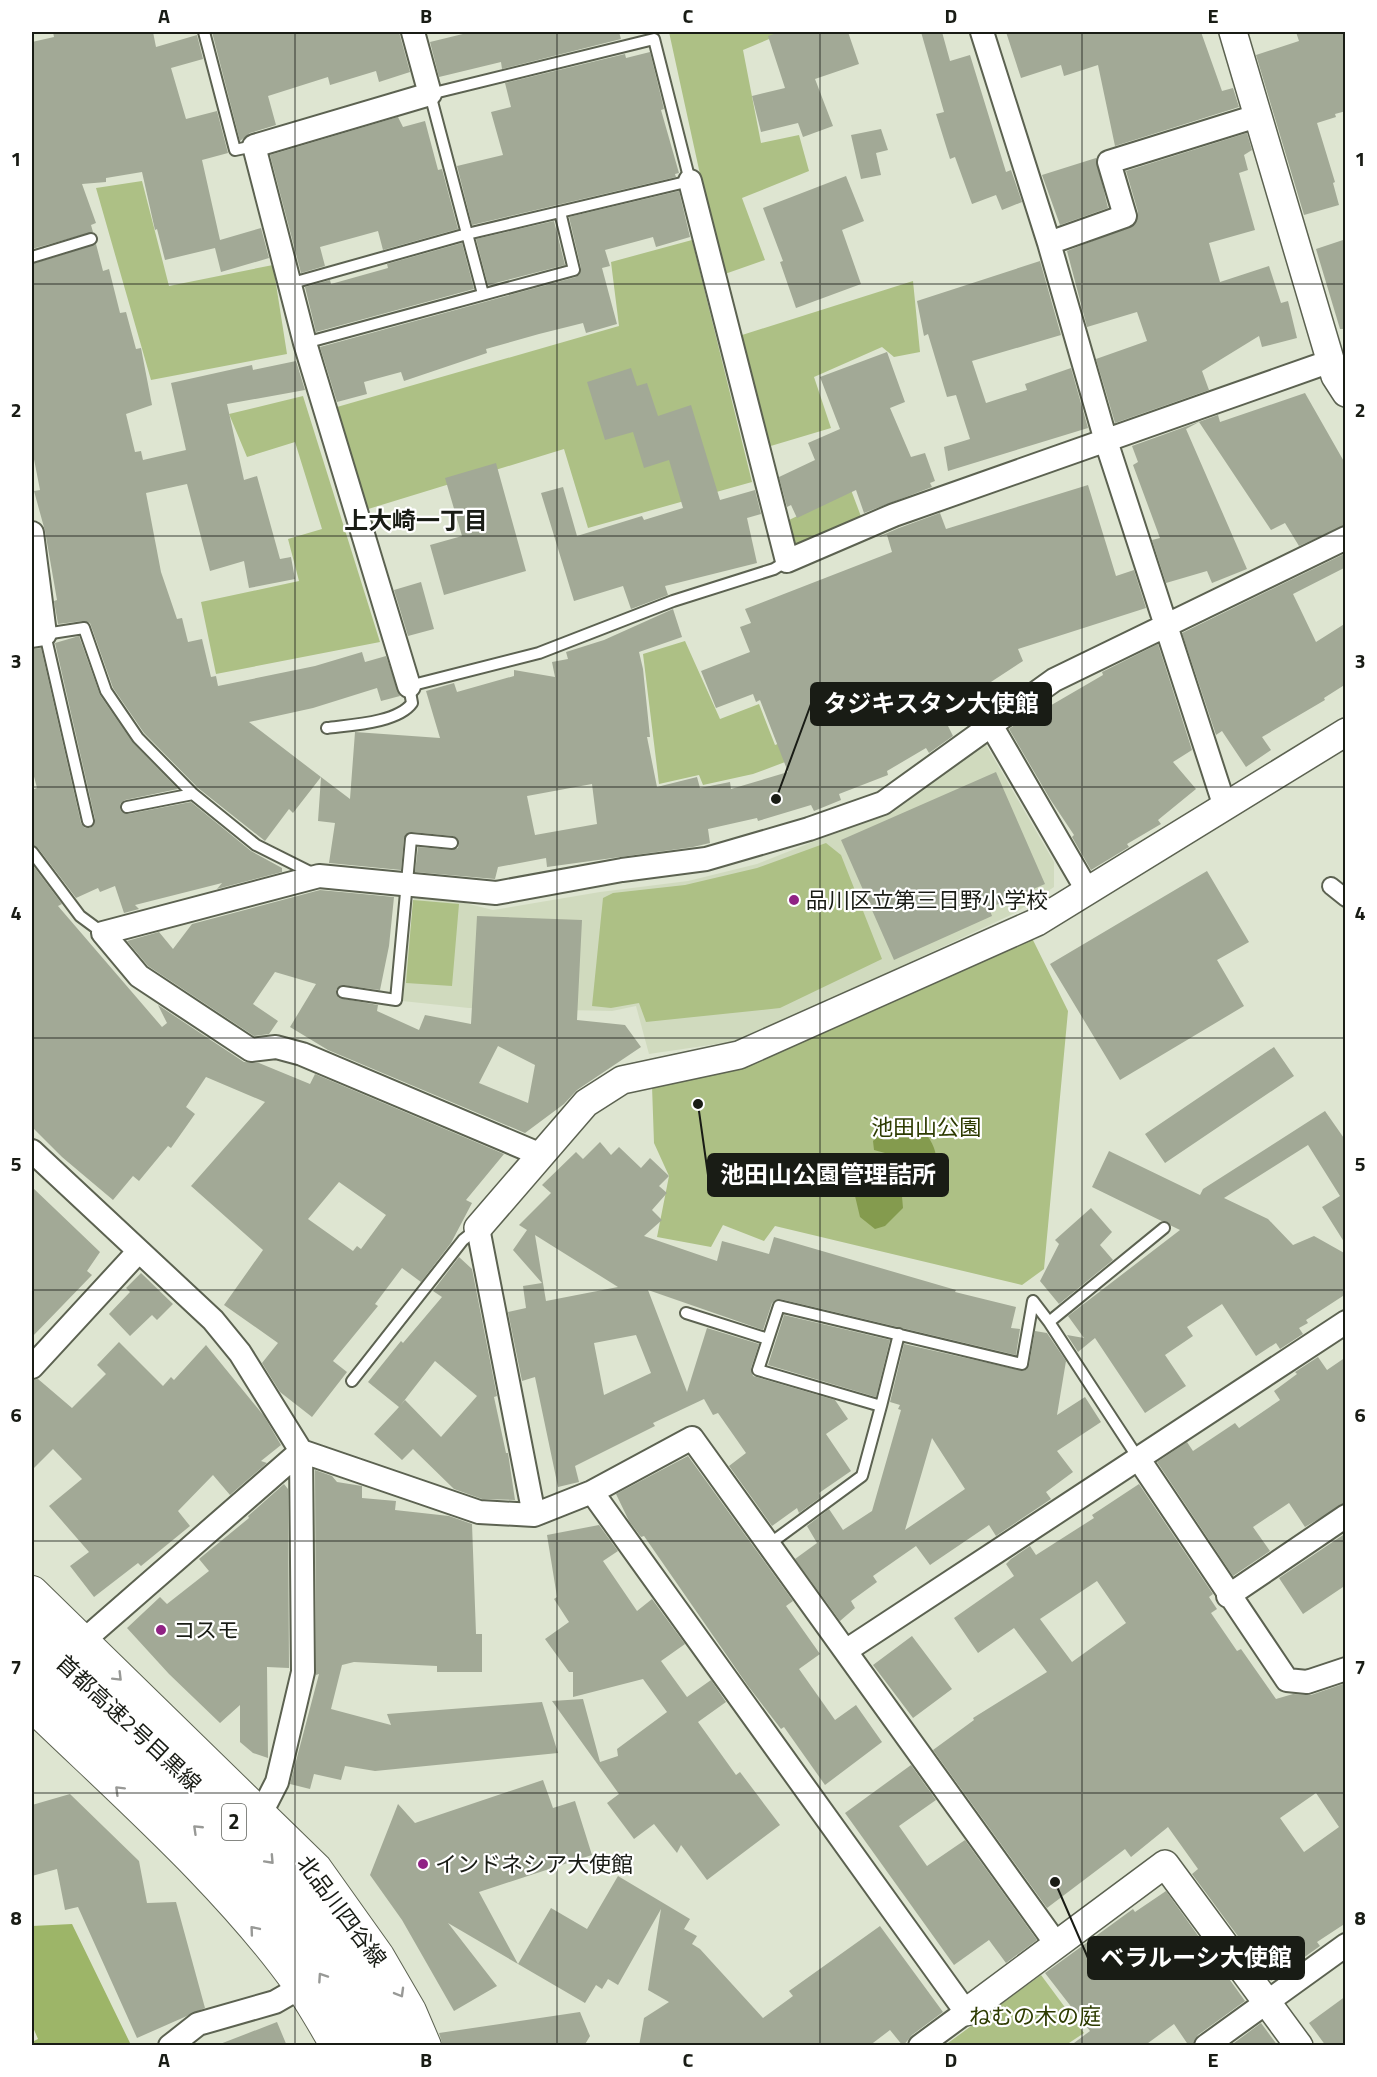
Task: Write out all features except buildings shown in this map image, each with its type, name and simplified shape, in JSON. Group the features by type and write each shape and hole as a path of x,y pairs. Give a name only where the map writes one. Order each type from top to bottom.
{"highway":[{"name":"首都高速2号目黒線","path":"32,1630 238,1826 278,1869 336,1940 399,2046"},
{"name":"首都高速2号目黒線","path":"32,1671 214,1845 255,1889 309,1958 363,2046"}],"main road":[{"name":"北品川四谷線","path":"32,1592 316,1869 364,1936 410,2011 425,2046"},
{"path":"32,1705 202,1872 252,1927 301,1987 337,2046"}],"street":[{"path":"409,686 305,343 254,146 430,94 413,32"},
{"path":"982,32 1049,243 1106,441 1225,807"},
{"path":"1233,32 1335,376 1346,393"},
{"path":"1049,243 1125,216 1109,162 1257,116"},
{"path":"690,181 787,561 894,515 1331,361"},
{"path":"32,533 38,635"},
{"path":"541,1155 302,1054 276,1047 251,1050 140,976 103,933 319,876 496,893 622,870 706,859 809,830 883,803 1054,680 1346,538"},
{"path":"991,725 1087,890"},
{"path":"534,1515 478,1228 586,1103 622,1080 634,1076 739,1055 774,1041 1037,922 1346,732"},
{"path":"1331,886 1346,898"},
{"path":"32,1151 213,1320 240,1353 301,1451 303,1672 277,1782 260,1815"},
{"path":"32,1367 138,1252"},
{"path":"847,1650 1346,1322"},
{"path":"301,1451 479,1512 534,1515 592,1492 692,1438 768,1545 847,1650 1057,1945"},
{"path":"82,1642 301,1451"},
{"path":"1138,1458 1228,1596 1287,1680 1307,1682 1346,1670"},
{"path":"592,1492 966,2012"},
{"path":"1228,1596 1346,1516"},
{"path":"920,2046 1165,1864 1299,2046"},
{"path":"1206,2046 1346,1945"},
{"path":"175,2044 198,2024 275,2002 301,1987"}],"lane":[{"path":"204,32 235,150 254,146"},
{"path":"289,284 466,234 690,181 654,39 430,94 466,234 483,294"},
{"path":"305,343 574,270 560,212"},
{"path":"32,257 90,239"},
{"path":"327,728 382,720 409,708 412,703 409,686 539,652 673,601 774,569 787,561"},
{"path":"88,821 38,635 84,628 106,691 138,738 193,794 256,845 319,876"},
{"path":"127,807 193,794"},
{"path":"342,992 396,1000 411,839 452,843"},
{"path":"32,852 80,916 103,933"},
{"path":"352,1381 463,1240 478,1228"},
{"path":"1049,1322 1164,1228"},
{"path":"881,1406 758,1370 779,1306 1022,1364 1033,1301 1138,1458"},
{"path":"686,1313 768,1339"},
{"path":"768,1545 862,1476 899,1334"}],"shaded area":[{"name":"品川区立第三日野小学校","path":"985,743 1054,862 1054,887 1015,913 744,1040 649,1054 636,1006 612,1011 469,1008 402,1001 414,897 465,903 493,910 600,892 688,881 757,864 891,811"},
{"path":"910,1116 934,1147 936,1164 933,1174 927,1184 901,1185 903,1208 885,1226 875,1229 860,1217 855,1196 883,1169 885,1153 874,1150 873,1141 897,1117"},
{"path":"72,1924 131,2045 32,2045 32,2042 38,2039 32,2025 32,1926"}],"green space":[{"path":"669,32 786,32 743,50 761,143 799,135 809,171 742,198 765,260 722,275"},
{"path":"142,181 169,286 273,265 287,354 151,380 96,188"},
{"path":"692,240 752,482 588,528 564,449 365,510 337,407 619,326 611,262"},
{"path":"913,281 920,352 894,357 882,347 814,377 831,428 764,448 739,336"},
{"path":"303,396 380,642 216,674 201,602 299,581 288,539 322,529 295,442 247,457 229,414"},
{"path":"851,490 862,519 795,548 787,521"},
{"path":"685,641 720,719 759,704 775,745 836,721 844,740 753,774 703,785 699,775 659,784 643,654"},
{"path":"826,843 841,855 882,959 780,1008 646,1022 639,1003 611,1008 592,1006 603,898 613,893 685,885 757,868"},
{"path":"413,900 459,904 452,986 406,983"},
{"name":"池田山公園","path":"1031,936 1068,1011 1044,1269 1022,1285 775,1226 764,1241 723,1225 711,1247 657,1237 669,1176 654,1143 652,1086"},
{"name":"ねむの木の庭","path":"1041,1975 1084,2033 1066,2045 950,2045 948,2043"}],"place":[{"name":"タジキスタン大使館","path":"776,799"},
{"name":"品川区立第三日野小学校","path":"794,900"},
{"name":"池田山公園管理詰所","path":"698,1104"},
{"name":"コスモ","path":"161,1630"},
{"name":"インドネシア大使館","path":"423,1864"},
{"name":"ベラルーシ大使館","path":"1055,1882"}],"district":[{"name":"上大崎一丁目","path":"416,521"}]}
